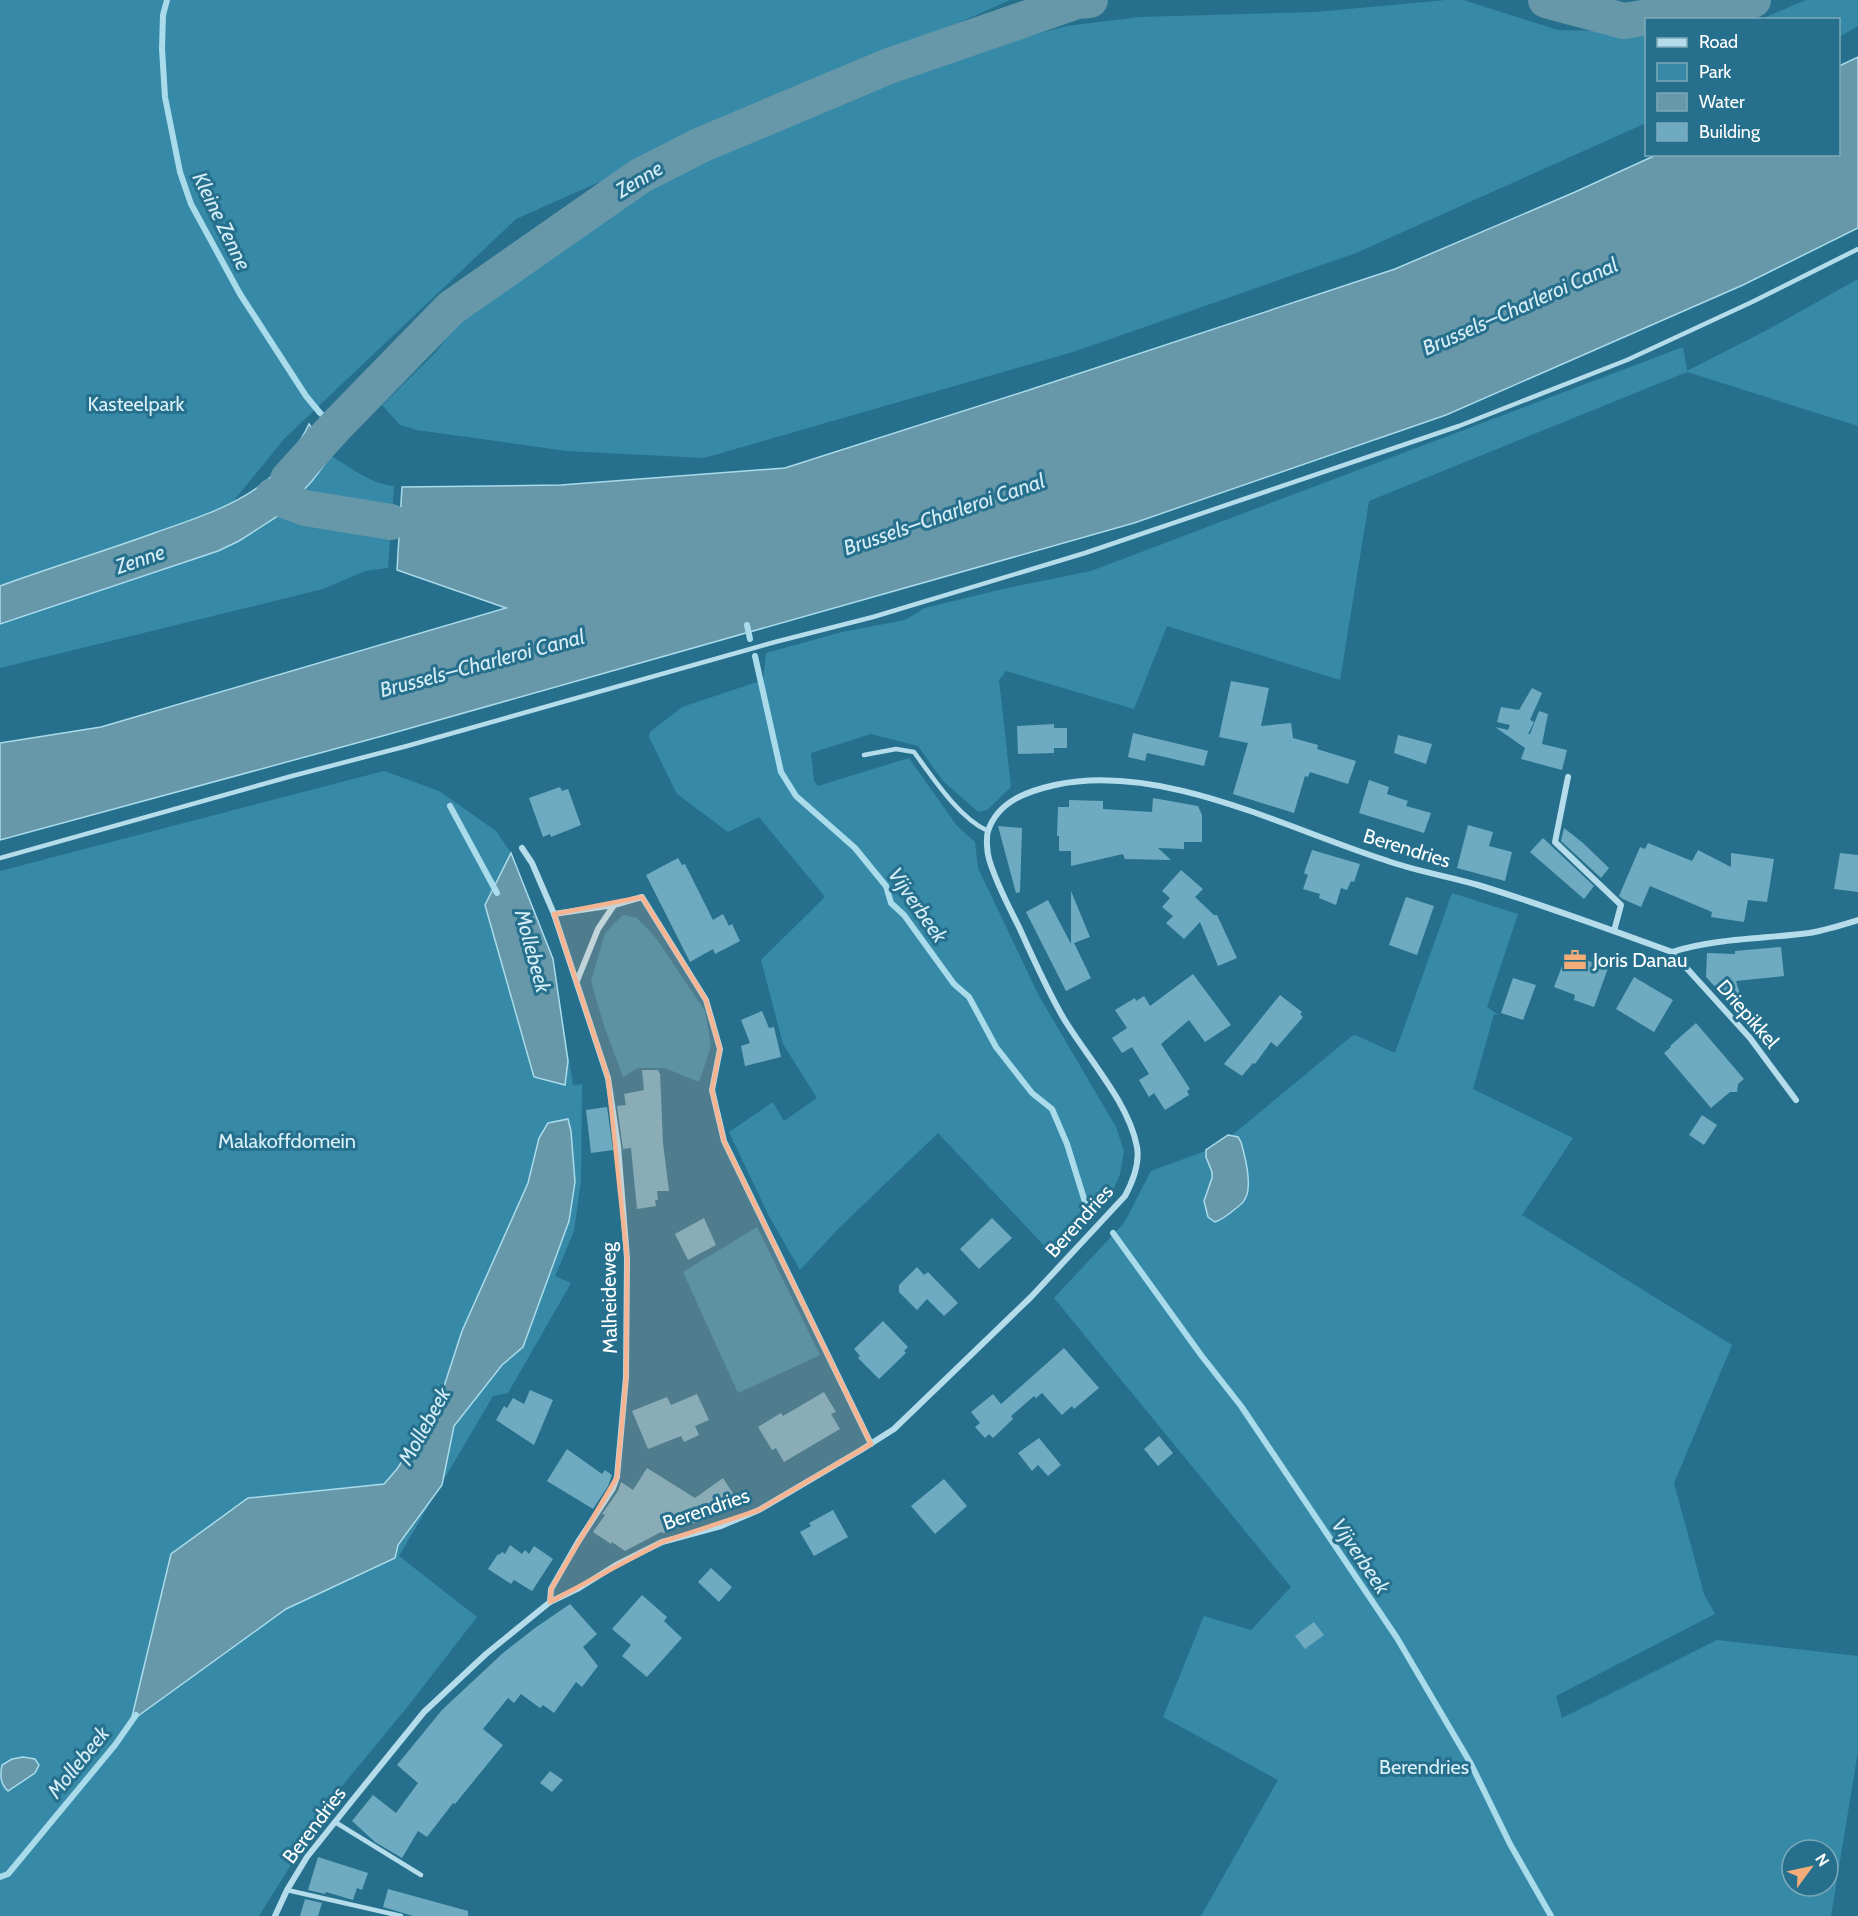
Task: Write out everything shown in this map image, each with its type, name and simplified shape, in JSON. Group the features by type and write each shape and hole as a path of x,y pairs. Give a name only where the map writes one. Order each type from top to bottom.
{"street":[{"path":"1568,777 1555,842 1621,905 1614,932"},
{"name":"Berendries","path":"275,1916 287,1890 307,1857 335,1822 424,1712 486,1654 550,1602 563,1597 616,1565 662,1542 721,1526 759,1510 871,1444 904,1420 1031,1297 1125,1196 1132,1183 1138,1150 1132,1127 1114,1094 1064,1018 1001,890 988,856 988,831 1002,807 1026,793 1058,784 1116,782 1193,792 1386,861 1479,886 1672,952"},
{"name":"Malheideweg","path":"522,848 532,863 554,914 608,1078 618,1146 627,1258 626,1377 617,1477 613,1488 551,1589 550,1602"},
{"path":"554,914 614,905 642,897 706,1000 720,1049 712,1090 724,1141 871,1444"},
{"path":"577,981 598,929 614,905"},
{"path":"1672,952 1696,945 1810,933 1858,920"},
{"name":"Driepikkel","path":"1672,952 1750,1038 1796,1100"}],"lane":[{"path":"0,858 764,645 873,617 1085,554 1459,426 1627,360 1752,302 1858,249"},
{"path":"864,755 896,749 914,752 946,794 979,827 988,831"},
{"path":"335,1822 421,1875"},
{"path":"287,1890 400,1916"}],"highlighted area":[{"path":"642,897 706,1000 720,1049 712,1090 724,1141 871,1444 759,1510 662,1542 550,1602 551,1589 617,1477 626,1377 627,1258 608,1078 554,914"}],"green space":[{"name":"Kasteelpark","path":"0,0 1010,0 516,219 285,438 213,526 0,599"},
{"path":"1463,0 1558,30 1645,32 1645,123 1356,253 1073,352 704,458 566,451 417,430 400,425 382,405 436,352 460,321 625,199 723,142 950,57 1067,26 1140,17 1316,12"},
{"path":"1806,0 1858,0 1858,26 1840,36 1840,18 1763,18"},
{"path":"1858,279 1858,426 1687,372 1369,501 1340,680 1167,626 1134,709 1006,671 999,680 1011,787 987,810 978,812 943,781 918,746 871,734 811,753 814,781 818,786 909,758 957,826 975,842 978,868 1039,996 1116,1127 1124,1151 1120,1174 1112,1193 1053,1255 938,1133 837,1230 800,1270 769,1216 729,1132 773,1102 784,1121 817,1098 783,1044 761,960 825,897 759,817 728,832 677,794 649,737 650,732 682,707 763,680 766,653 842,632 905,620 925,608 1091,571 1683,347 1687,371 1769,329"},
{"path":"331,456 369,479 394,486 388,568 365,571 323,589 0,668 0,624 218,551 234,543 264,526 286,509"},
{"name":"Malakoffdomein","path":"384,771 439,791 496,831 511,853 553,959 573,1085 582,1084 581,1180 574,1231 555,1276 571,1283 508,1393 493,1396 399,1556 477,1617 334,1796 259,1916 0,1916 0,871"},
{"name":"Berendries","path":"1452,893 1518,914 1487,1007 1499,1015 1494,1014 1473,1089 1573,1138 1522,1215 1732,1345 1674,1483 1704,1594 1715,1614 1556,1696 1562,1718 1717,1640 1858,1656 1858,1751 1840,1861 1840,1838 1780,1838 1780,1898 1834,1898 1831,1916 1201,1916 1278,1780 1163,1717 1204,1616 1251,1630 1291,1587 1054,1298 1124,1223 1151,1171 1219,1146 1355,1035 1395,1053"},
{"path":"623,915 637,918 656,938 705,1011 711,1046 699,1082 665,1068 638,1068 623,1077 604,1026 591,981 605,933"},
{"path":"757,1227 820,1355 738,1393 683,1272"}],"water":[{"name":"Brussels–Charleroi Canal","path":"1858,57 1858,228 1743,285 1446,415 1134,523 386,735 0,840 0,743 101,727 506,608 397,570 402,487 561,485 785,468 1395,269 1654,156 1840,156 1840,66"},
{"name":"Zenne","path":"309,424 331,456 312,481 281,514 239,541 218,551 0,624 0,586 213,512 240,499 265,482 277,470 296,447"},
{"path":"511,853 553,959 568,1061 565,1085 534,1077 485,905"},
{"path":"568,1119 575,1182 569,1221 523,1347 502,1365 454,1426 442,1485 398,1545 395,1558 286,1609 131,1721 171,1554 248,1498 384,1484 397,1469 437,1408 462,1331 528,1183 539,1138 548,1123"},
{"path":"1228,1135 1238,1137 1241,1142 1248,1171 1248,1187 1242,1203 1215,1222 1208,1217 1204,1201 1212,1178 1206,1150"},
{"path":"23,1757 35,1759 39,1765 35,1773 8,1791 1,1779 2,1765 12,1759"}],"building":[{"path":"1231,681 1269,688 1261,726 1291,723 1293,738 1318,745 1317,749 1356,761 1348,784 1310,772 1308,777 1305,776 1294,813 1233,794 1248,743 1219,737"},
{"path":"1532,688 1542,693 1530,720 1534,722 1528,734 1530,734 1539,711 1548,714 1542,744 1567,750 1562,770 1521,759 1525,748 1495,727 1508,730 1510,725 1497,722 1501,707 1519,710"},
{"path":"1054,724 1054,728 1067,728 1067,748 1054,748 1054,753 1018,754 1017,726"},
{"path":"1133,733 1208,751 1204,766 1147,753 1145,761 1128,757"},
{"path":"1398,735 1432,744 1426,764 1394,753"},
{"path":"1369,780 1389,787 1387,794 1408,801 1406,806 1431,813 1424,833 1359,813"},
{"path":"560,787 562,791 568,789 581,825 551,837 550,834 543,837 529,798"},
{"path":"1153,798 1198,806 1202,815 1202,842 1184,842 1184,849 1158,848 1171,860 1125,859 1123,854 1071,866 1071,851 1059,851 1058,807 1069,807 1069,800 1103,801 1103,809 1152,812"},
{"path":"1468,825 1493,832 1489,846 1512,852 1505,881 1457,868"},
{"path":"998,826 1022,828 1020,892 1016,893"},
{"path":"1564,828 1609,868 1601,878 1561,841"},
{"path":"1543,838 1594,886 1584,899 1530,852"},
{"path":"1648,843 1692,861 1698,850 1731,867 1731,853 1774,859 1767,902 1748,900 1744,922 1711,917 1712,912 1650,886 1641,907 1623,899 1619,896 1640,847 1645,849"},
{"path":"1312,850 1360,864 1354,882 1351,881 1347,890 1341,888 1336,905 1319,898 1320,894 1303,889 1308,875 1304,873"},
{"path":"1840,853 1858,855 1858,892 1834,889"},
{"path":"678,858 682,865 685,864 713,920 723,914 729,926 732,924 740,941 715,954 713,949 690,962 646,875"},
{"path":"1181,870 1203,889 1195,897 1214,915 1217,915 1237,958 1218,966 1200,922 1184,939 1166,923 1173,916 1162,907 1170,898 1162,891"},
{"path":"1071,891 1090,937 1074,943 1091,978 1066,991 1026,912 1048,900 1071,944"},
{"path":"1406,897 1434,906 1417,955 1389,945"},
{"path":"1781,947 1784,976 1736,981 1749,1024 1706,977 1707,953 1735,954 1735,951"},
{"path":"1567,953 1608,968 1594,1007 1574,1000 1575,995 1554,987"},
{"path":"1193,974 1231,1025 1205,1042 1189,1020 1161,1044 1190,1089 1187,1091 1189,1095 1165,1110 1154,1093 1149,1097 1139,1080 1149,1074 1132,1047 1122,1053 1112,1038 1127,1028 1115,1010 1135,998 1136,1001 1144,996 1150,1006"},
{"path":"1634,977 1673,1000 1654,1032 1616,1009"},
{"path":"1513,978 1536,985 1523,1020 1501,1013"},
{"path":"1280,995 1302,1012 1300,1014 1303,1017 1277,1047 1271,1042 1255,1064 1253,1063 1242,1076 1224,1064"},
{"path":"762,1011 769,1028 774,1027 781,1057 745,1066 741,1046 750,1043 741,1020"},
{"path":"1696,1023 1744,1079 1738,1084 1737,1092 1730,1092 1711,1108 1664,1053"},
{"path":"642,1070 658,1070 660,1073 663,1143 669,1191 657,1191 656,1206 637,1209 631,1148 623,1149 617,1106 626,1105 624,1094 644,1090"},
{"path":"607,1107 613,1150 591,1153 586,1110"},
{"path":"1702,1115 1717,1125 1704,1145 1689,1135"},
{"path":"704,1218 716,1245 688,1260 675,1234"},
{"path":"992,1218 1012,1238 979,1269 960,1249"},
{"path":"917,1267 924,1275 928,1272 958,1303 944,1316 927,1299 917,1310 899,1292 899,1285"},
{"path":"883,1321 908,1347 904,1351 906,1353 879,1379 858,1358 860,1356 854,1349"},
{"path":"1064,1348 1099,1388 1074,1409 1072,1406 1062,1415 1042,1393 1036,1398 1034,1396 1011,1416 1013,1419 993,1438 989,1434 985,1438 975,1427 980,1423 971,1412 993,1394 1001,1404"},
{"path":"530,1390 553,1400 534,1445 496,1420 504,1406 507,1408 513,1398 524,1404"},
{"path":"824,1392 836,1412 831,1414 840,1429 784,1462 776,1448 772,1450 758,1427 781,1413 783,1416"},
{"path":"697,1394 709,1420 695,1426 699,1435 684,1442 681,1436 648,1449 632,1411 667,1397 671,1405"},
{"path":"1159,1436 1173,1453 1158,1466 1144,1449"},
{"path":"1039,1438 1061,1465 1048,1476 1038,1465 1032,1471 1018,1453"},
{"path":"567,1449 602,1474 605,1470 612,1475 608,1486 593,1509 547,1481"},
{"path":"647,1468 695,1498 723,1478 734,1495 710,1510 704,1520 661,1532 625,1551 593,1532 605,1515 602,1514 618,1491 621,1482 633,1490"},
{"path":"944,1479 967,1506 935,1534 911,1506"},
{"path":"833,1510 848,1537 814,1556 800,1532 811,1526 809,1523"},
{"path":"510,1545 522,1554 525,1550 529,1554 534,1546 553,1559 532,1591 514,1580 511,1584 488,1569 498,1554 502,1552 505,1554"},
{"path":"711,1568 732,1587 719,1602 698,1582"},
{"path":"642,1595 667,1617 664,1621 682,1638 647,1677 622,1656 631,1645 612,1629"},
{"path":"570,1604 597,1634 583,1647 598,1666 582,1687 576,1682 554,1713 543,1705 540,1708 521,1694 514,1703 508,1698 483,1729 503,1745 427,1837 418,1831 402,1858 375,1842 352,1821 373,1795 396,1813 418,1783 397,1765 442,1710 503,1653"},
{"path":"1314,1622 1324,1635 1305,1649 1295,1636"},
{"path":"550,1771 563,1780 552,1792 540,1783"},
{"path":"318,1857 368,1873 362,1890 357,1888 353,1900 326,1892 325,1894 308,1890"},
{"path":"388,1889 468,1911 468,1916 413,1916 383,1907"},
{"path":"305,1899 322,1903 318,1916 300,1916"}],"waterway":[{"name":"Kleine Zenne","path":"167,0 163,15 162,49 165,97 180,172 191,204 240,294 306,396 320,413 336,426"},
{"name":"Zenne","path":"288,479 336,426 451,308 640,176 701,145 889,66 1077,1 1090,0"},
{"name":"Zenne","path":"1546,0 1624,21 1753,0"},
{"name":"Zenne","path":"273,496 305,508 391,522"},
{"name":"Vijverbeek","path":"747,625 750,639"},
{"name":"Vijverbeek","path":"755,656 781,772 796,796 855,848 886,886 891,903 904,915 954,984 969,997 996,1047 1032,1093 1052,1109 1067,1144 1085,1202"},
{"name":"Mollebeek","path":"450,806 497,893"},
{"name":"Vijverbeek","path":"1113,1233 1201,1355 1241,1406 1397,1638 1471,1764 1510,1844 1551,1916"},
{"name":"Mollebeek","path":"0,1877 8,1874 115,1745 136,1715"}],"place":[{"name":"Joris Danau","path":"1575,960"}]}
